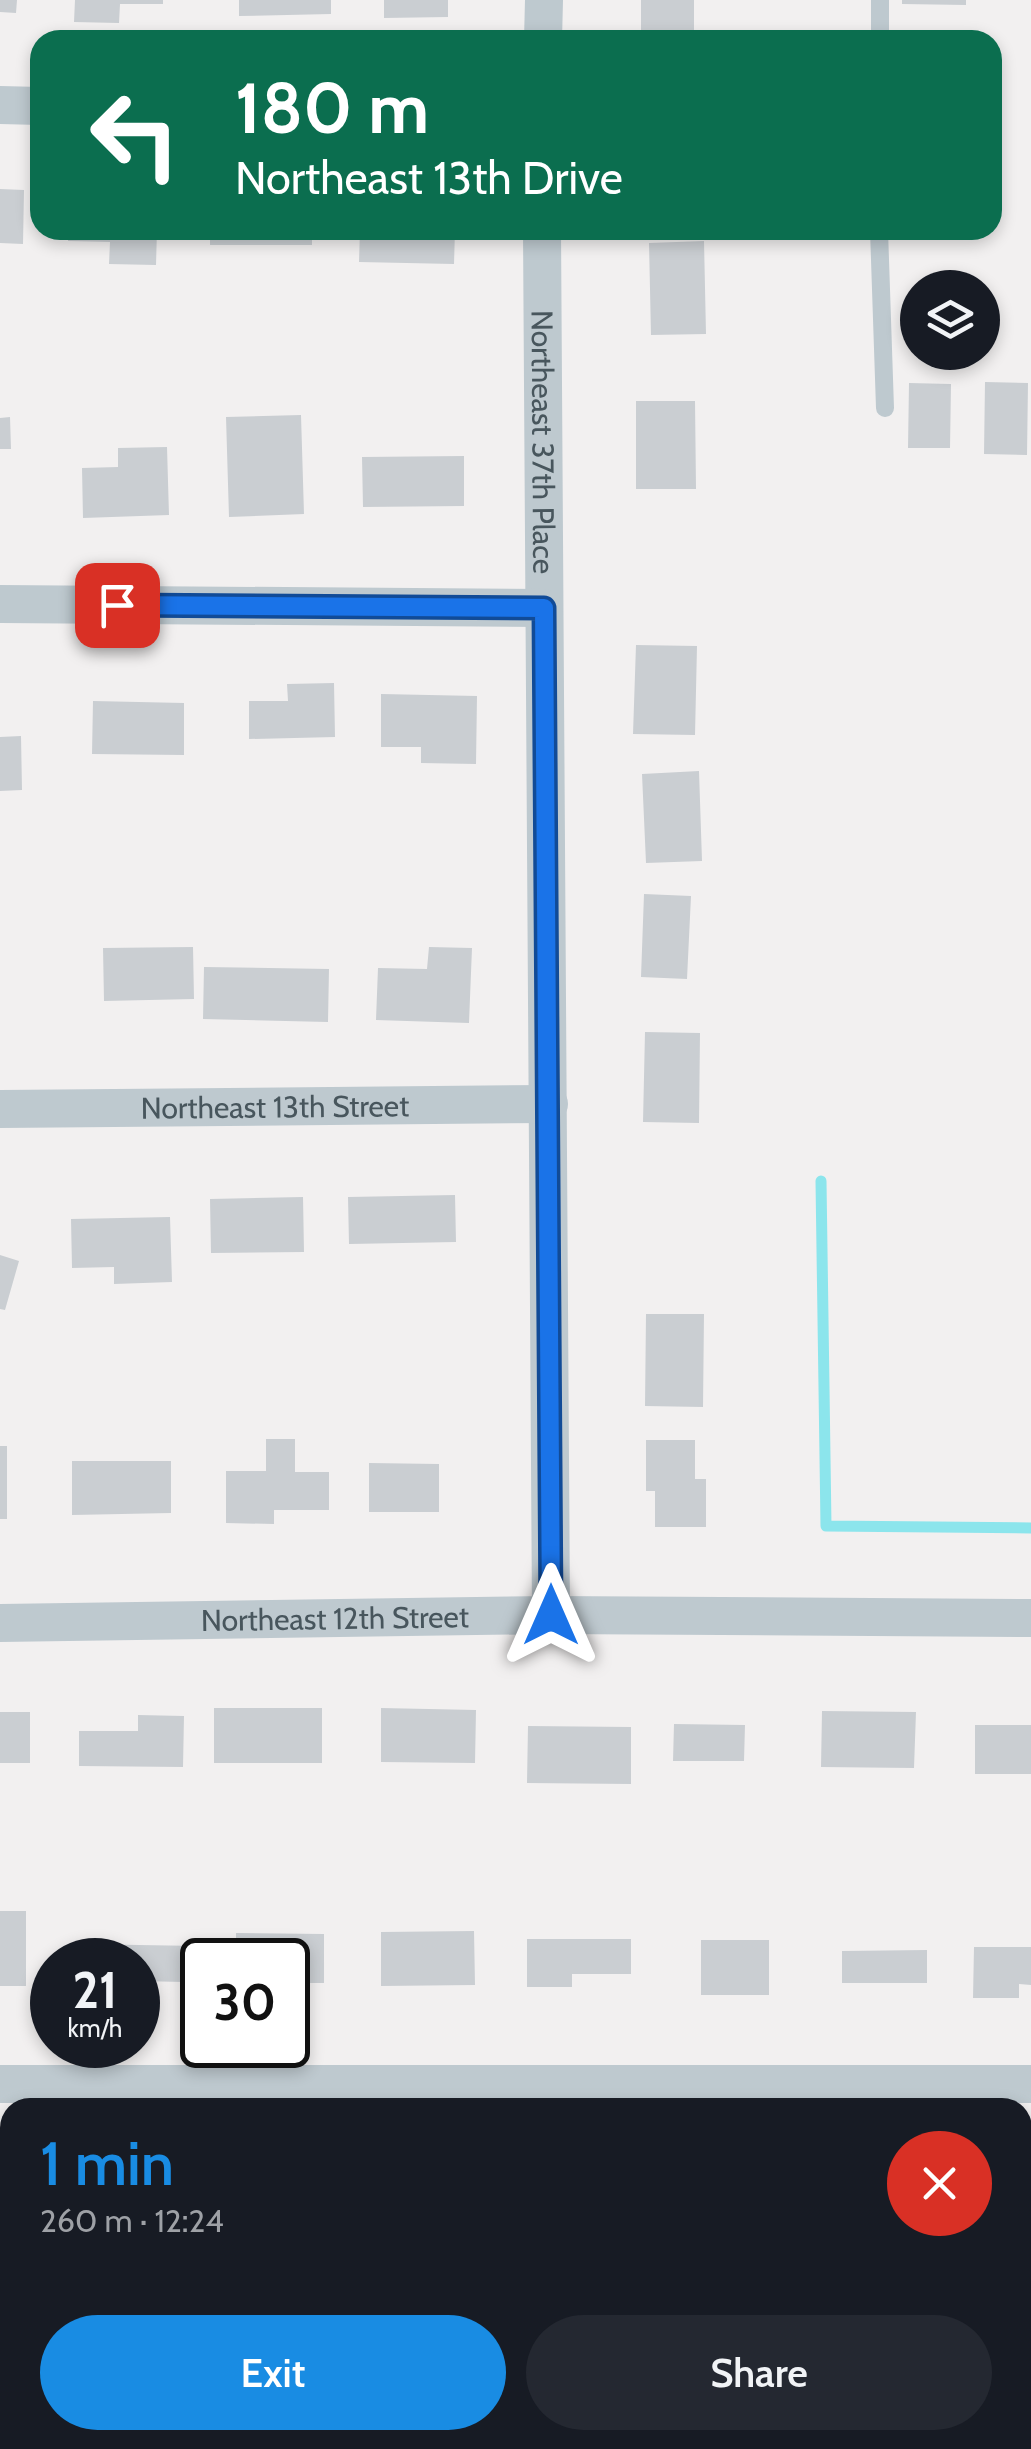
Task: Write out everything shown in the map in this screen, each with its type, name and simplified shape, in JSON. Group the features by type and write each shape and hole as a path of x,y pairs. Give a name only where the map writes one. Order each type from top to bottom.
{"street":[{"path":"543,30 544,0"},
{"path":"0,105 30,106"},
{"name":"Northeast 37th Place","path":"542,240 551,1615"},
{"path":"0,604 544,608"},
{"name":"Northeast 13th Street","path":"0,1108 549,1104"},
{"name":"Northeast 12th Street","path":"0,1624 551,1615 1031,1618"},
{"path":"0,2084 1031,2084"}],"lane":[{"path":"880,0 880,30"},
{"path":"879,240 885,408"}],"building":[{"path":"0,0 17,0 16,13 0,12"},
{"path":"75,0 163,0 163,4 120,4 119,23 74,22"},
{"path":"239,0 331,0 331,14 239,16"},
{"path":"384,0 448,0 448,17 384,18"},
{"path":"641,0 694,0 694,30 641,30"},
{"path":"902,0 966,0 966,5 902,4"},
{"path":"0,189 24,190 23,244 0,243"},
{"path":"157,240 156,265 109,264 110,242 68,241"},
{"path":"210,240 312,240 312,245 210,245"},
{"path":"360,240 455,240 454,264 359,262"},
{"path":"704,241 706,334 651,335 649,243"},
{"path":"985,382 1028,383 1027,455 984,454"},
{"path":"909,383 951,384 950,448 908,448"},
{"path":"636,401 695,401 696,489 636,489"},
{"path":"301,415 304,514 229,517 226,417"},
{"path":"10,417 11,449 0,449 0,418"},
{"path":"167,447 169,515 83,518 82,468 118,467 118,448"},
{"path":"464,456 464,506 363,507 362,457"},
{"path":"636,645 697,646 695,735 633,734"},
{"path":"334,683 335,737 249,739 249,701 288,701 287,684"},
{"path":"381,694 477,696 476,764 421,763 421,747 381,747"},
{"path":"93,701 184,703 184,755 92,754"},
{"path":"21,736 22,790 0,791 0,737"},
{"path":"699,771 702,861 646,863 642,774"},
{"path":"644,894 691,896 687,979 641,977"},
{"path":"193,947 194,999 104,1001 103,948"},
{"path":"429,947 472,948 469,1023 376,1020 378,968 427,969"},
{"path":"204,967 329,969 328,1022 203,1019"},
{"path":"645,1032 700,1033 699,1123 643,1122"},
{"path":"455,1195 456,1242 349,1244 348,1197"},
{"path":"303,1197 304,1252 211,1253 210,1199"},
{"path":"170,1217 172,1282 114,1284 114,1267 72,1268 71,1219"},
{"path":"0,1255 19,1261 5,1310 0,1309"},
{"path":"646,1314 704,1314 703,1407 645,1406"},
{"path":"266,1439 295,1439 295,1472 329,1472 329,1510 274,1510 274,1524 226,1523 226,1471 266,1471"},
{"path":"646,1440 695,1440 695,1479 706,1479 706,1527 655,1527 655,1491 646,1491"},
{"path":"0,1446 7,1446 7,1519 0,1519"},
{"path":"72,1461 171,1461 171,1513 72,1515"},
{"path":"369,1463 439,1464 439,1512 369,1512"},
{"path":"214,1708 322,1708 322,1763 214,1763"},
{"path":"381,1708 476,1710 475,1763 381,1762"},
{"path":"822,1711 916,1712 914,1768 821,1767"},
{"path":"0,1712 30,1712 30,1763 0,1763"},
{"path":"138,1715 184,1716 183,1767 79,1766 79,1731 138,1731"},
{"path":"674,1724 745,1725 744,1761 673,1761"},
{"path":"975,1725 1031,1725 1031,1774 975,1774"},
{"path":"528,1726 631,1727 631,1784 527,1783"},
{"path":"0,1911 26,1911 26,1986 0,1986"},
{"path":"474,1931 475,1985 381,1986 381,1932"},
{"path":"236,1933 324,1934 324,1983 310,1983 310,1938 236,1938"},
{"path":"527,1939 631,1939 631,1974 572,1974 572,1987 527,1987"},
{"path":"701,1940 769,1940 769,1995 701,1995"},
{"path":"160,1945 180,1946 180,1982 160,1981"},
{"path":"974,1947 1031,1947 1031,1985 1019,1984 1019,1998 973,1998"},
{"path":"927,1950 927,1983 842,1983 842,1951"}],"waterway":[{"path":"821,1181 826,1526 1031,1528"}],"route":[{"path":"117,605 544,608 551,1615"}]}
